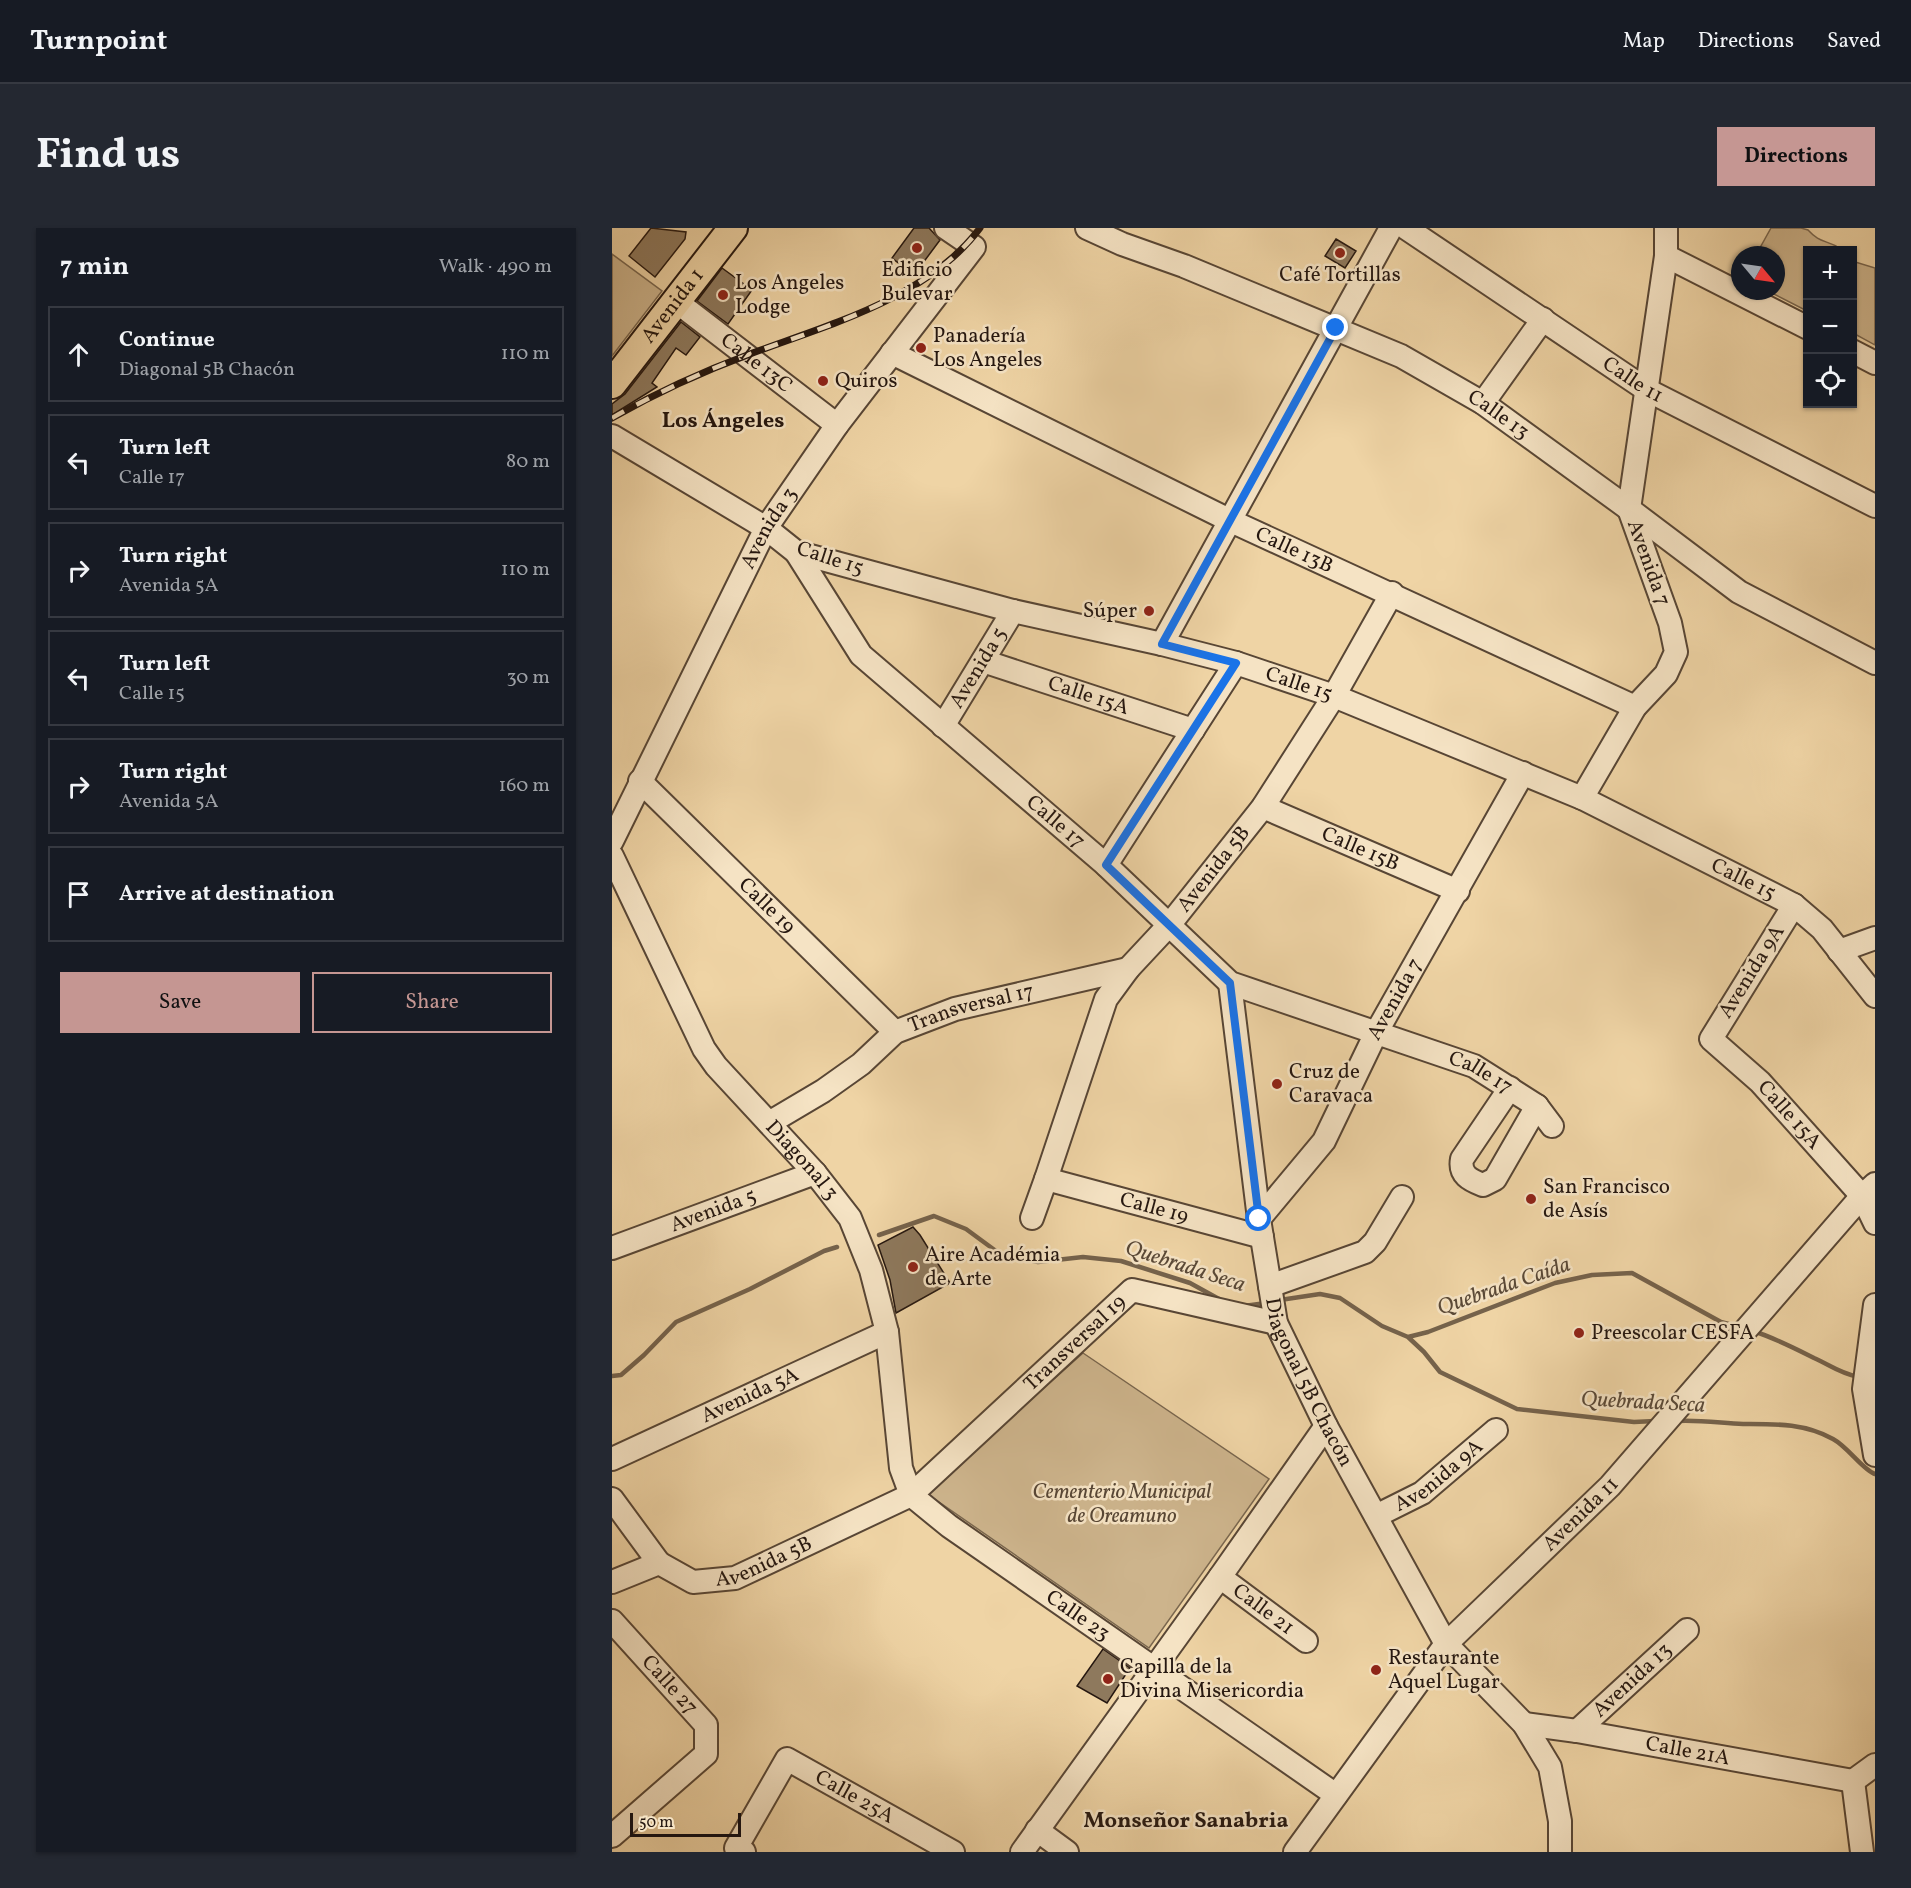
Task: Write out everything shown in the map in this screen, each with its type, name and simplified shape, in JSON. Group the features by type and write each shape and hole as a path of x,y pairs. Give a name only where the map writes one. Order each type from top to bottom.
{"main road":[{"name":"Avenida 1","path":"612,384 733,228"}],"street":[{"name":"Avenida 3","path":"612,841 766,528 837,425 974,247 946,228"},
{"name":"Calle 13","path":"1087,228 1401,356 1483,404 1739,592 1875,663"},
{"path":"1162,644 1391,228"},
{"name":"Calle 11","path":"1406,228 1647,390 1875,506"},
{"name":"Avenida 7","path":"1582,798 1635,707 1666,674 1676,652 1670,623 1629,509 1666,256 1666,228"},
{"path":"1666,256 1803,325"},
{"name":"Calle 13C","path":"677,302 837,425"},
{"path":"1483,404 1543,319"},
{"name":"Calle 13B","path":"892,353 1231,520 1635,707"},
{"path":"1857,354 1875,363"},
{"name":"Calle 15","path":"612,436 766,528 796,552 1013,611 1236,663 1334,696 1582,798 1794,905 1822,929 1875,996"},
{"name":"Calle 17","path":"796,552 861,655 1106,865 1230,983 1474,1066 1537,1106 1552,1126"},
{"path":"817,585 834,562"},
{"name":"Avenida 5B","path":"1032,1218 1106,999 1128,969 1170,924 1263,807 1334,696 1392,593"},
{"name":"Avenida 5","path":"943,726 1013,611"},
{"name":"Calle 15A","path":"983,661 1193,730"},
{"path":"1106,865 1236,663"},
{"name":"Avenida 7","path":"1260,1228 1324,1141 1376,1033 1523,773"},
{"name":"Calle 19","path":"640,781 895,1032"},
{"name":"Calle 15B","path":"1263,807 1458,891"},
{"name":"Diagonal 3","path":"612,856 704,1049 716,1066 815,1173 850,1218 871,1270 887,1332 901,1468 911,1495"},
{"name":"Avenida 9A","path":"1710,1039 1794,905"},
{"path":"1839,951 1875,938"},
{"name":"Transversal 17","path":"769,1123 824,1091 861,1064 895,1032 955,1009 1128,969"},
{"name":"Diagonal 5B Chacón","path":"1230,983 1260,1228 1276,1323 1326,1426 1446,1644 1524,1724 1550,1767 1560,1821 1560,1852"},
{"name":"Calle 15A","path":"1710,1039 1760,1082 1868,1190 1875,1223"},
{"path":"1510,1088 1462,1159 1461,1168 1472,1181 1483,1185 1495,1179 1537,1106"},
{"name":"Avenida 5","path":"612,1248 815,1173"},
{"name":"Calle 19","path":"1047,1179 1260,1228"},
{"name":"Avenida 11","path":"1295,1852 1446,1644 1610,1486 1868,1190"},
{"path":"1270,1286 1365,1252 1375,1242 1401,1197"},
{"name":"Transversal 19","path":"911,1495 1132,1290 1276,1323"},
{"path":"1875,1305 1864,1389 1875,1455"},
{"name":"Avenida 5A","path":"612,1459 887,1332"},
{"path":"1022,1852 1326,1426"},
{"name":"Avenida 9A","path":"1376,1516 1422,1493 1496,1430"},
{"name":"Avenida 5B","path":"659,1563 693,1582 735,1578 911,1495"},
{"name":"Calle 23","path":"911,1495 949,1526 1336,1795"},
{"path":"612,1499 659,1563 612,1582"},
{"name":"Calle 21","path":"1220,1577 1306,1641"},
{"name":"Calle 27","path":"612,1621 706,1725 706,1754 612,1836"},
{"name":"Avenida 13","path":"1577,1731 1687,1630"},
{"name":"Calle 21A","path":"1524,1724 1577,1731 1853,1781"},
{"name":"Calle 25A","path":"740,1850 787,1759 953,1852"},
{"path":"1862,1852 1853,1781 1875,1765"},
{"path":"1037,1830 1067,1852"}],"green space":[{"path":"1771,228 1801,228 1836,246 1803,246 1803,309 1785,300 1785,246 1761,246"},
{"path":"612,254 662,291 612,356"},
{"path":"1857,263 1875,268 1875,345 1857,335"},
{"name":"Cementerio Municipal de Oreamuno","path":"1083,1353 1269,1479 1149,1648 926,1493"}],"building":[{"path":"651,228 686,232 685,239 655,277 629,256"},
{"name":"Edificio Bulevar","path":"914,228 929,228 940,240 914,275 892,258"},
{"name":"Café Tortillas","path":"1336,239 1356,251 1345,268 1325,256"},
{"name":"Los Angeles Lodge","path":"722,268 752,290 728,324 697,301"},
{"path":"681,322 700,337 686,355 676,348 652,383 657,387 612,415 612,404 625,394"},
{"name":"Aire Académia de Arte","path":"913,1227 950,1283 896,1313 890,1280 878,1245"},
{"path":"1103,1649 1130,1668 1107,1703 1077,1686"}],"waterway":[{"name":"Quebrada Seca","path":"879,1235 934,1216 966,1229 1000,1254 1038,1262 1083,1257 1121,1261 1190,1283 1219,1299"},
{"name":"Quebrada Seca","path":"612,1376 621,1375 676,1322 750,1289 824,1251 837,1247"},
{"name":"Quebrada Caída","path":"1408,1337 1428,1332 1555,1283 1592,1275 1632,1273 1721,1322 1740,1327"},
{"name":"Quebrada Seca","path":"1280,1300 1320,1294 1340,1298 1382,1326 1408,1337 1440,1372 1517,1409 1634,1422 1655,1421"},
{"name":"Quebrada Seca","path":"1244,1306 1266,1303"},
{"name":"Quebrada Caída","path":"1753,1331 1858,1377"},
{"name":"Quebrada Seca","path":"1678,1421 1800,1427 1833,1439 1875,1474"}],"railway":[{"path":"612,418 697,375 843,320 905,291 933,273 958,252 980,228"}],"place":[{"name":"Edificio Bulevar","path":"917,248"},
{"name":"Café Tortillas","path":"1340,253"},
{"name":"Los Angeles Lodge","path":"723,295"},
{"name":"Panadería Los Angeles","path":"921,348"},
{"name":"Quiros","path":"823,381"},
{"name":"Súper","path":"1149,611"},
{"name":"Cruz de Caravaca","path":"1277,1084"},
{"name":"San Francisco de Asís","path":"1531,1199"},
{"name":"Aire Académia de Arte","path":"913,1267"},
{"name":"Preescolar CESFA","path":"1579,1333"},
{"name":"Restaurante Aquel Lugar","path":"1376,1670"},
{"name":"Capilla de la Divina Misericordia","path":"1108,1679"}],"district":[{"name":"Los Ángeles","path":"723,421"},
{"name":"Monseñor Sanabria","path":"1186,1821"}],"route":[{"path":"1259,1219 1230,983 1106,865 1236,663 1162,644 1336,328"}]}
